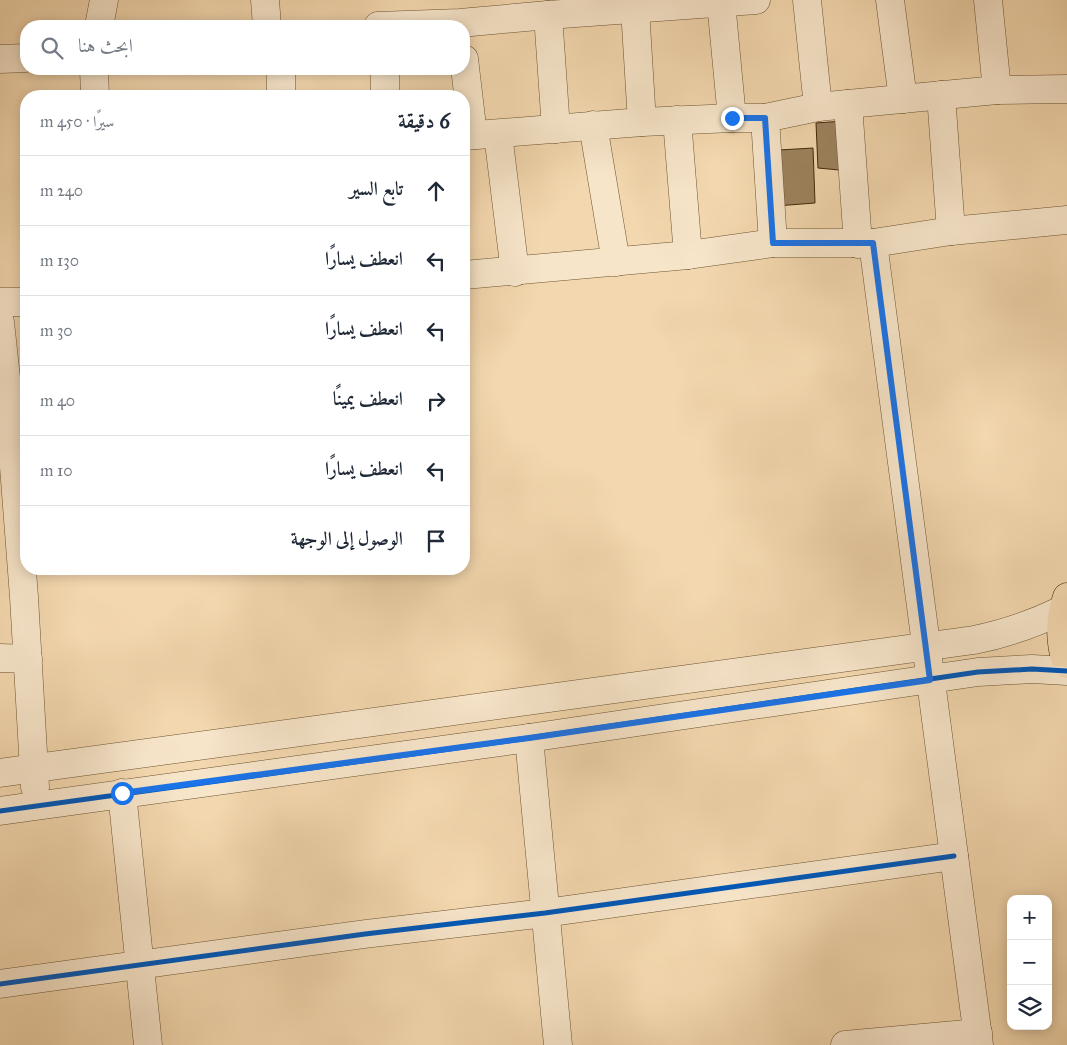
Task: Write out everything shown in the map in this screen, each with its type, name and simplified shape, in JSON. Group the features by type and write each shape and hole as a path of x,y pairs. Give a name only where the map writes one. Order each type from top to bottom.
{"main road":[{"path":"1065,604 1060,631 1067,664"}],"street":[{"path":"100,20 104,0"},
{"path":"264,0 267,20"},
{"path":"470,24 548,15 756,0"},
{"path":"807,0 818,108"},
{"path":"890,0 903,99"},
{"path":"988,0 997,90"},
{"path":"721,2 732,118"},
{"path":"635,9 642,122"},
{"path":"548,15 556,129"},
{"path":"0,59 20,58"},
{"path":"94,75 95,90"},
{"path":"280,75 281,90"},
{"path":"385,75 385,90"},
{"path":"467,75 470,90"},
{"path":"478,135 642,122 765,118 848,104 941,95 997,90 1067,89"},
{"path":"470,92 478,135 515,272"},
{"path":"941,95 950,231"},
{"path":"845,1045 979,1039 926,646 865,243 848,104"},
{"path":"765,118 773,243"},
{"path":"678,120 688,255"},
{"path":"593,125 616,262"},
{"path":"470,275 688,255 773,243 865,243 950,231 1067,220"},
{"path":"0,302 20,302"},
{"path":"0,322 12,597 28,659 36,805"},
{"path":"0,773 974,640 1003,634 1033,624 1065,604"},
{"path":"0,658 28,659"},
{"path":"0,810 529,738 978,672 1032,669 1067,671"},
{"path":"529,738 558,1045"},
{"path":"122,793 148,1045"},
{"path":"0,984 355,935 546,913 954,856"}],"building":[{"path":"844,121 850,171 818,168 816,123"},
{"path":"813,148 815,203 776,206 779,150"}],"cycle path":[{"path":"0,811 529,738 978,672 1032,669 1067,671"},
{"path":"0,984 365,934 545,913 954,856"}],"route":[{"path":"122,793 529,738 930,680 873,243 773,243 765,118 732,118"}]}
